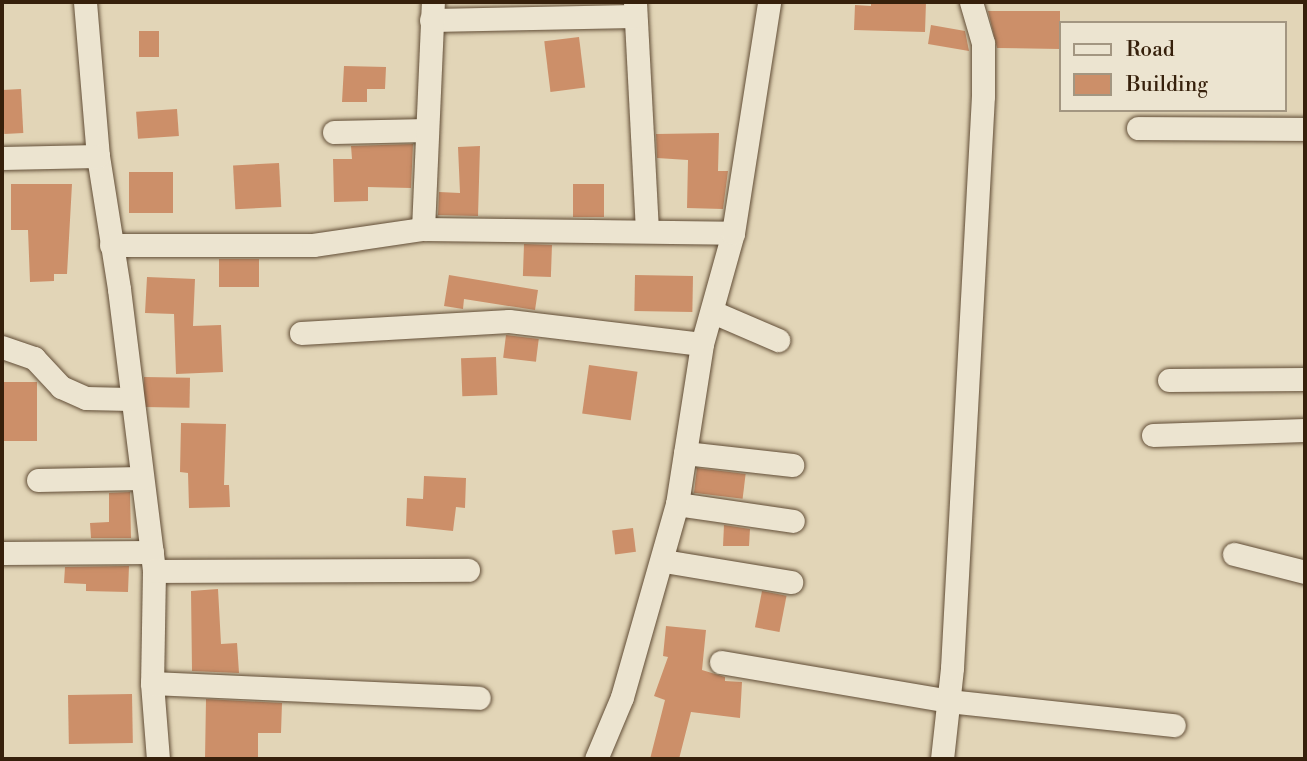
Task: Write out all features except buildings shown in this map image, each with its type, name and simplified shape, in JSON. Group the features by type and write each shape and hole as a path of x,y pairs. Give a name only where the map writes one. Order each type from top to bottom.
{"street":[{"path":"85,2 97,156 153,561 152,683 158,759"},
{"path":"596,759 622,697 664,561 677,504 702,344 733,233 769,2"},
{"path":"942,759 948,701 983,96 983,43 971,2"},
{"path":"423,229 432,11 635,9 647,229"},
{"path":"1138,128 1305,128"},
{"path":"334,132 427,130"},
{"path":"2,158 97,156"},
{"path":"111,245 313,245 423,229 647,229 733,233"},
{"path":"713,312 778,340"},
{"path":"301,333 509,321 702,344"},
{"path":"2,347 34,358 61,387 86,398 130,399"},
{"path":"1169,380 1305,379"},
{"path":"1153,435 1305,430"},
{"path":"685,453 792,464"},
{"path":"38,480 141,478"},
{"path":"677,504 793,521"},
{"path":"2,554 468,570"},
{"path":"1234,554 1305,572"},
{"path":"664,561 791,582"},
{"path":"721,662 948,701 1174,725"},
{"path":"152,683 479,698"}]}
